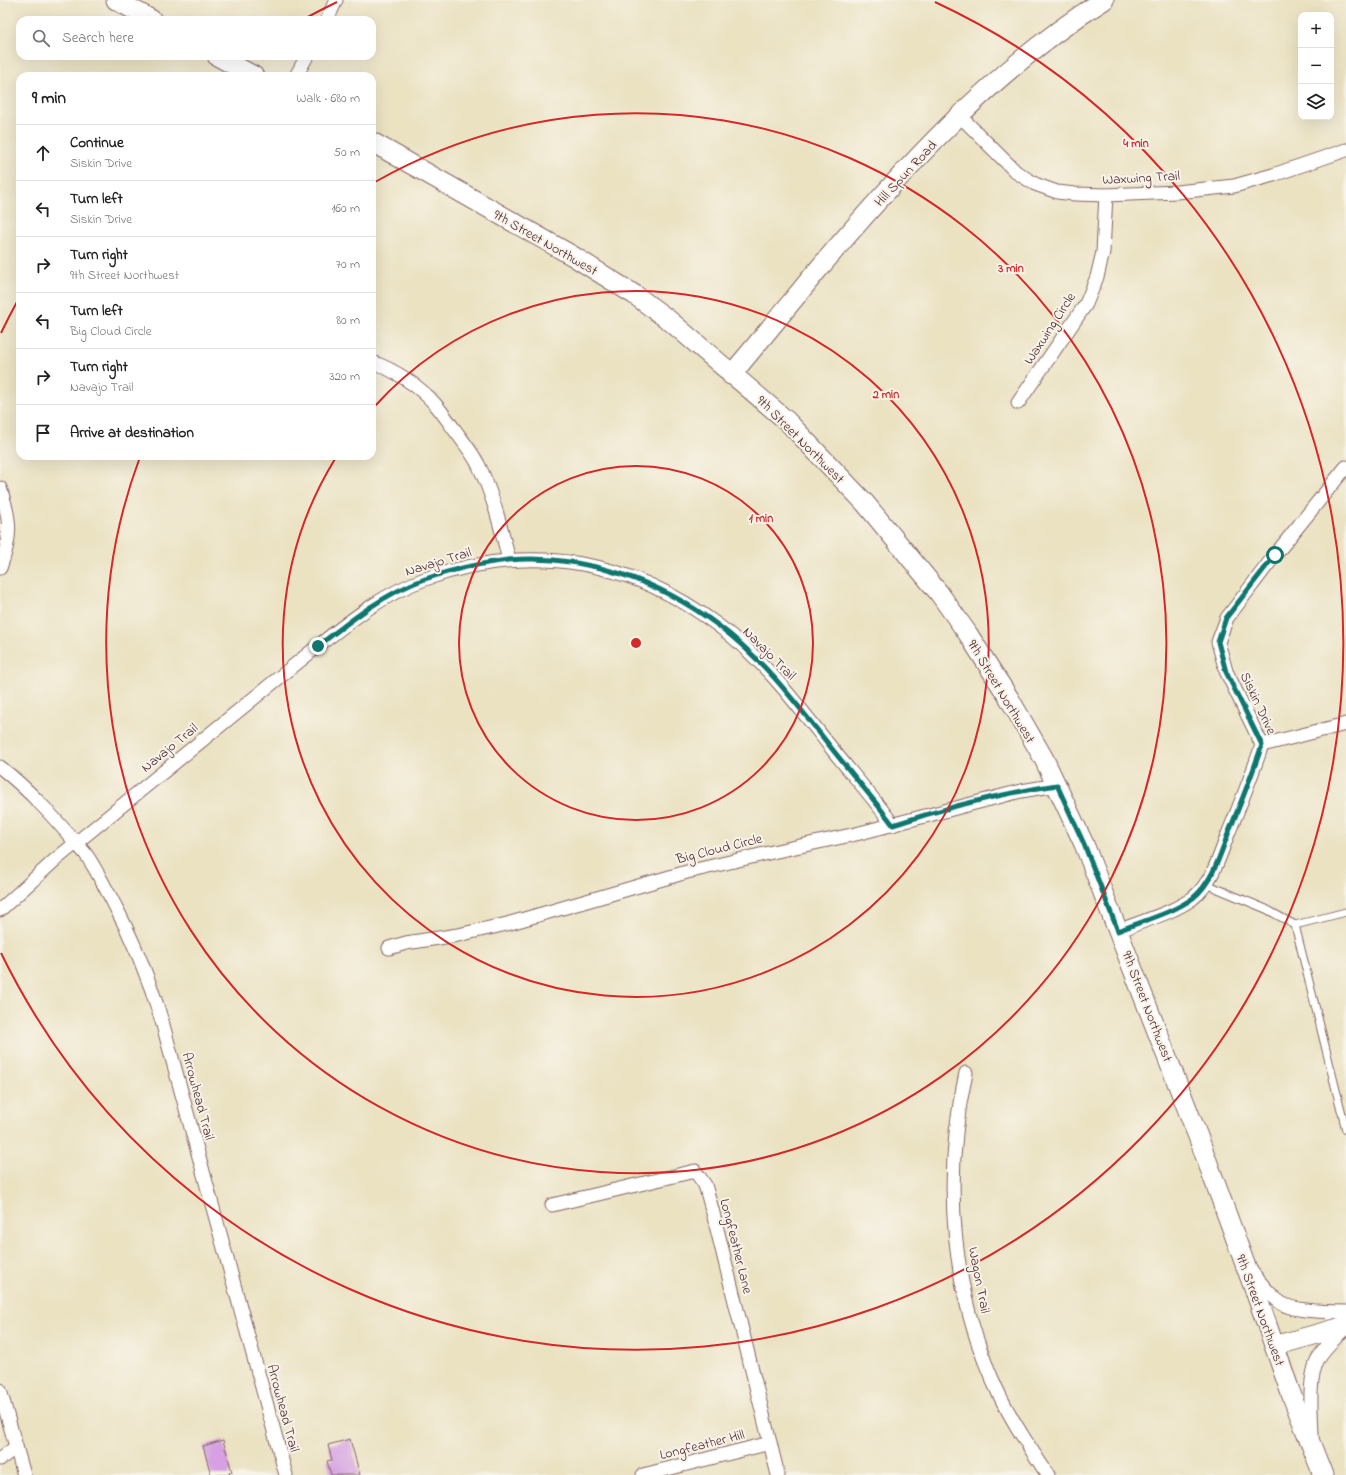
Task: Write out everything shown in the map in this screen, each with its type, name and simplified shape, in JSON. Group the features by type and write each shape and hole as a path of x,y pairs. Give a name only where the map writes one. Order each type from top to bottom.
{"street":[{"path":"116,0 145,16"},
{"path":"329,16 336,0"},
{"name":"Hill Spun Road","path":"731,375 816,272 891,186 959,115 1014,67 1104,0"},
{"path":"225,60 247,72"},
{"path":"298,72 305,60"},
{"name":"Waxwing Trail","path":"959,115 1016,172 1035,184 1057,192 1075,194 1106,195 1210,189 1234,186 1273,176 1346,150"},
{"name":"9th Street Northwest","path":"376,144 574,256 635,295 705,350 731,375 758,396 793,427 865,503 939,593 968,634 1009,698 1057,785 1084,844 1199,1139 1312,1449 1323,1475"},
{"name":"Waxwing Circle","path":"1018,404 1086,304 1097,277 1103,252 1106,195"},
{"path":"376,364 410,382 434,403 466,445 478,463 484,478 497,514 509,560"},
{"name":"Siskin Drive","path":"1118,931 1181,906 1195,897 1206,884 1215,866 1239,808 1262,745 1226,672 1218,642 1226,618 1346,467"},
{"path":"0,488 8,514 10,532 0,568"},
{"name":"Navajo Trail","path":"0,910 55,860 359,614 384,599 425,579 471,567 509,560 568,562 615,572 643,582 676,598 697,611 720,627 740,645 803,710 893,825"},
{"path":"1262,745 1346,724"},
{"name":"Arrowhead Trail","path":"0,767 56,818 76,844 86,854 118,912 153,990 286,1475"},
{"name":"Big Cloud Circle","path":"390,948 406,943 458,935 506,924 687,872 777,850 893,825 1021,791 1057,785"},
{"name":"Wagon Trail","path":"966,1073 960,1098 952,1170 958,1258 963,1288 979,1346 998,1391 1022,1436 1048,1475"},
{"name":"Longfeather Lane","path":"552,1205 695,1170 705,1185 713,1213 778,1475"},
{"path":"1246,1266 1270,1293 1282,1303 1298,1308 1328,1312 1346,1312"},
{"path":"1274,1346 1346,1326"},
{"path":"1312,1449 1311,1397 1313,1372 1317,1360 1324,1350 1346,1326"},
{"path":"0,1390 24,1475"},
{"name":"Longfeather Hill","path":"643,1475 770,1443"},
{"path":"0,1459 16,1448"}],"lane":[{"path":"1206,884 1266,909 1295,925 1346,912"},
{"path":"1295,925 1346,1130"}],"building":[{"path":"350,1439 360,1475 331,1475 327,1461 332,1460 328,1445"},
{"path":"223,1440 232,1472 229,1472 230,1475 211,1475 203,1446"}],"route":[{"path":"318,646 359,614 405,588 425,579 471,567 509,560 544,560 568,562 615,572 643,582 676,598 720,627 745,649 803,710 893,825 1021,791 1057,785 1084,844 1118,931 1181,906 1195,897 1206,884 1215,866 1239,808 1262,745 1226,672 1218,642 1226,618 1253,586 1275,555"}]}
